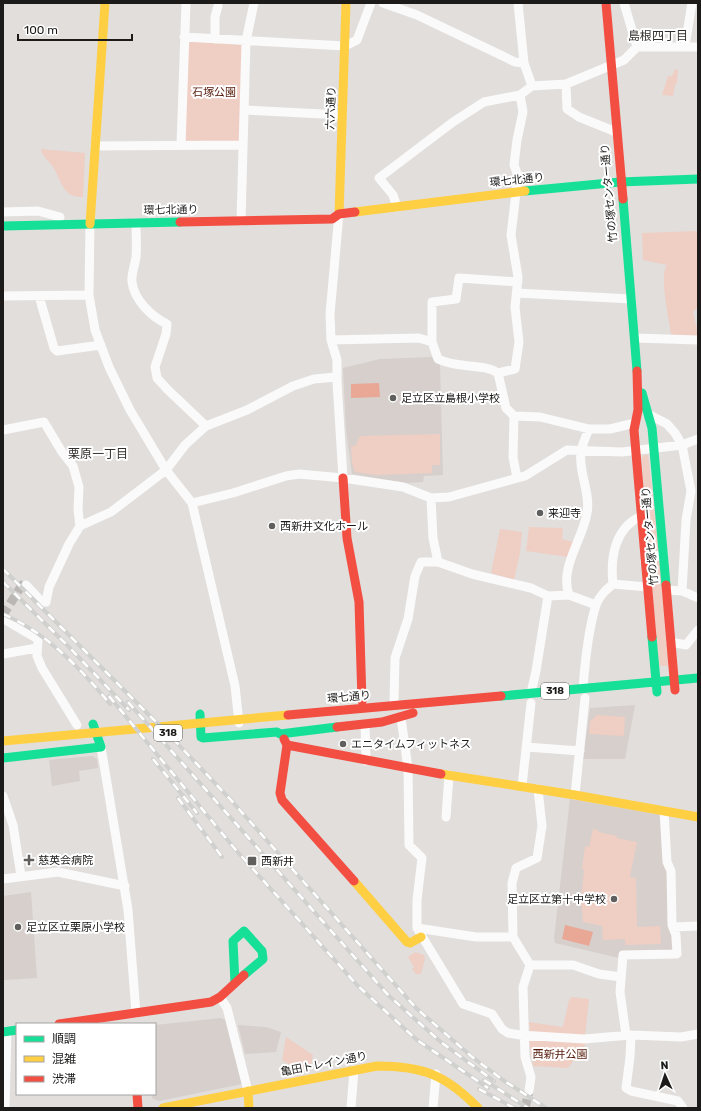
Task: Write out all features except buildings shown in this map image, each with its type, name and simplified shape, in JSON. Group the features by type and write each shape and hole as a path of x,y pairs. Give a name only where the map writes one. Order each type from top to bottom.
{"street":[{"path":"105,3 90,220 89,295 95,330 118,387 146,438 166,470 192,503 235,686 240,736"},
{"path":"181,146 186,3"},
{"path":"241,217 246,41 254,3"},
{"name":"六六通り","path":"339,214 346,3"},
{"path":"184,37 345,46 357,40 371,3"},
{"path":"383,3 417,14 515,62 524,62"},
{"path":"518,3 524,62 532,86"},
{"name":"竹の塚センター通り","path":"606,3 610,65 638,380 638,410 635,423 636,450 656,682 653,692 679,690 674,680 652,428 638,380"},
{"path":"624,3 638,47"},
{"path":"685,46 692,3"},
{"path":"215,39 215,17 218,6"},
{"path":"396,207 393,195 379,178 453,122 484,102 520,95 532,86 566,84 628,57 638,47 698,47"},
{"path":"566,84 567,109 579,117 616,132"},
{"path":"518,282 459,278 456,299 432,302 432,342 438,359 447,363 467,367 490,368 498,373 516,370 520,342 515,307 518,282 511,235 518,176 514,165 517,140 524,112 520,95"},
{"path":"245,110 342,115"},
{"path":"95,146 243,145"},
{"name":"環七北通り","path":"3,226 90,220 241,217 332,218 339,214 516,192 620,182 698,179"},
{"path":"3,212 38,212 60,221"},
{"path":"339,214 330,314 331,340 337,360 347,538 359,602 362,701"},
{"name":"環七北通り","path":"90,220 136,223 241,217"},
{"name":"環七北通り","path":"3,218 60,221"},
{"path":"3,231 37,230 60,221"},
{"path":"136,223 136,257 132,282 133,287 140,302 167,324 166,334 158,358 155,374 168,390 206,426"},
{"path":"517,293 631,299"},
{"path":"3,296 89,295"},
{"path":"39,296 54,348 57,351 101,345"},
{"path":"331,340 419,338 432,342"},
{"path":"635,338 698,340"},
{"path":"498,373 506,408 514,416 540,418 589,429 610,429 635,423"},
{"path":"26,585 42,602 46,602 48,587 66,550 80,526 111,512 166,470 185,445 206,426 247,410 293,386 314,379 337,377"},
{"path":"648,414 666,424 675,433 682,444 691,491 686,520 682,591"},
{"path":"514,416 513,457 517,478"},
{"path":"3,430 44,422 62,452 73,466 79,487 78,510 80,526"},
{"path":"569,595 566,588 568,573 585,526 588,510 581,450 589,429"},
{"path":"192,503 233,493 286,476 299,474 343,478 403,488 432,498 449,497 525,476 567,450 622,452 682,444 698,439"},
{"path":"432,498 432,538 438,562"},
{"path":"613,584 613,559 617,540 622,530 634,519 641,516"},
{"path":"645,561 653,555 664,557"},
{"path":"394,702 395,658 408,619 415,576 421,562 438,562 472,574 531,588 548,596 569,595 596,605"},
{"path":"583,688 585,663 596,605 602,594 613,584 647,587"},
{"path":"667,590 682,591 698,598"},
{"path":"522,786 531,698 548,596"},
{"path":"4,619 38,639 37,656 42,668 77,725"},
{"path":"671,642 686,645 698,630"},
{"path":"3,654 37,648"},
{"name":"環七通り","path":"531,698 583,688 698,678"},
{"name":"環七通り","path":"3,741 413,709 531,698 599,697"},
{"path":"575,795 585,698"},
{"path":"362,701 394,702 413,709 401,718 365,724 280,734 202,738 199,717 201,714 362,701"},
{"name":"環七通り","path":"3,750 332,715"},
{"path":"401,718 408,768 409,844 422,858 417,900 417,928 463,1004 492,1014 502,1029 508,1032 525,1035 584,1039 628,1035 681,1037 698,1034"},
{"path":"3,734 92,723 101,747 125,886 131,939 136,1013 134,1023"},
{"path":"365,724 366,761"},
{"path":"280,734 287,745 280,793 282,800 407,942 412,942 421,936"},
{"path":"287,745 366,761 538,788 698,817"},
{"path":"3,758 101,747"},
{"path":"526,747 580,751"},
{"path":"446,817 449,775"},
{"path":"529,1091 531,1077 525,1057 523,987 530,965 513,937 512,883 516,868 537,858 542,826 538,788"},
{"path":"3,796 13,825 21,876"},
{"path":"664,811 667,862 671,871 673,927 676,935 677,954 623,955 620,992 628,1035 630,1057 626,1088 631,1091 678,1101 683,1108"},
{"path":"3,879 59,872 125,886"},
{"path":"673,927 698,926"},
{"path":"417,928 476,937 513,937"},
{"path":"66,1023 204,1004 220,997 235,983 263,956 262,951 244,931 233,941 235,983"},
{"path":"530,965 573,965 599,974 621,976"},
{"path":"220,997 227,1008 248,1091 249,1108"},
{"path":"5,1108 5,1032 16,1030"},
{"name":"亀田トレイン通り","path":"164,1108 377,1066 413,1067 436,1074 462,1090 478,1108"},
{"path":"351,1108 354,1070"},
{"path":"433,1108 436,1074"},
{"path":"137,1095 138,1108"}],"shaded area":[{"name":"足立区立島根小学校","path":"432,357 440,365 443,475 424,476 423,482 407,483 352,474 346,429 343,368 380,359"},
{"path":"379,383 380,397 351,398 351,384"},
{"path":"635,705 625,759 583,759 590,708"},
{"path":"92,756 97,759 98,768 79,771 80,781 52,786 49,760"},
{"name":"足立区立第十中学校","path":"570,799 661,815 668,872 672,950 619,958 555,943 554,938"},
{"name":"足立区立栗原小学校","path":"31,892 37,978 3,980 3,896"},
{"path":"565,925 593,932 589,946 562,939"},
{"path":"221,1018 225,1020 242,1084 159,1101 153,1099 151,1095 156,1095 156,1025"},
{"path":"238,1025 266,1027 281,1032 276,1052 245,1054"}],"green space":[{"name":"石塚公園","path":"191,41 242,45 240,138 238,141 188,142 185,140 188,44"},
{"path":"675,69 678,70 677,83 675,85 673,96 662,95 668,76 672,76"},
{"path":"41,149 85,153 83,197 76,197 67,192"},
{"path":"698,231 698,307 693,312 698,333 696,336 673,337 671,334 664,288 665,270 667,265 643,260 642,233"},
{"path":"440,434 440,465 432,465 432,473 376,475 355,472 352,463 351,446 355,446 360,436"},
{"path":"644,455 648,455 659,550 648,552 642,457"},
{"path":"529,527 563,528 562,539 573,542 568,557 526,551"},
{"path":"500,529 522,532 520,553 514,580 491,573"},
{"path":"652,559 662,561 669,666 659,666 650,563"},
{"path":"597,715 625,717 624,736 589,734 590,721"},
{"path":"593,829 598,830 598,832 617,836 617,838 637,842 630,877 636,878 637,927 660,926 661,944 625,945 625,939 603,940 602,926 583,922 581,900 584,870 582,869 585,846 589,847"},
{"path":"415,952 424,955 425,959 421,974 416,974 412,969 414,967 408,957"},
{"name":"西新井公園","path":"572,997 589,999 585,1037 530,1031 529,1022 563,1027 569,1000"},
{"path":"286,1037 313,1055 310,1070 301,1072 282,1060"},
{"name":"西新井公園","path":"532,1038 585,1043 585,1046 568,1068 533,1066 529,1041"}],"tunnel":[{"path":"3,615 22,585 26,585"},
{"path":"525,1108 529,1091"}],"railway":[{"path":"3,569 177,743 230,799 416,1008 471,1056 503,1080 546,1108"},
{"path":"3,582 67,645 129,710"},
{"path":"3,614 19,622 48,641 87,677 110,704"},
{"path":"109,696 235,849 358,986 417,1040 488,1088"},
{"path":"128,702 389,996 442,1043 494,1081"},
{"path":"153,759 197,813"},
{"path":"178,798 222,857"},
{"path":"484,1080 528,1108"},
{"path":"479,1089 514,1108"}],"traffic: fast":[{"path":"525,191 620,182 698,179"},
{"path":"623,199 637,371"},
{"path":"3,226 180,222"},
{"path":"642,393 652,428 666,585"},
{"path":"652,637 657,692"},
{"path":"501,696 698,678"},
{"path":"200,714 201,737 203,738 277,732 280,734 337,727"},
{"path":"3,758 101,747 93,724"},
{"path":"235,983 233,941 244,931 262,951 263,959 244,975"},
{"path":"3,1032 16,1030"}],"traffic: slow":[{"path":"90,224 105,3"},
{"path":"339,214 346,3"},
{"path":"355,212 525,191"},
{"path":"3,741 288,715"},
{"path":"441,774 575,795 698,817"},
{"path":"354,881 407,942 410,943 421,937"},
{"path":"163,1108 377,1066 408,1068 433,1075 444,1080 455,1088 478,1108"},
{"path":"248,1091 249,1108"}],"traffic: jam":[{"path":"606,3 623,199"},
{"path":"180,222 332,219 339,214 355,212"},
{"path":"637,371 638,410 634,430 652,637"},
{"path":"343,478 347,538 359,602 362,701"},
{"path":"666,585 675,690"},
{"path":"288,715 501,696"},
{"path":"337,727 382,722 413,713"},
{"path":"284,739 287,745 280,793 282,800 354,881"},
{"path":"287,745 441,774"},
{"path":"66,1023 211,1002 220,997 244,975"},
{"path":"137,1095 138,1108"}],"place":[{"name":"足立区立島根小学校","path":"393,398"},
{"name":"来迎寺","path":"540,513"},
{"name":"西新井文化ホール","path":"272,526"},
{"name":"エニタイムフィットネス","path":"343,744"},
{"name":"慈英会病院","path":"29,860"},
{"name":"西新井","path":"252,861"},
{"name":"足立区立第十中学校","path":"614,899"},
{"name":"足立区立栗原小学校","path":"18,927"}],"district":[{"name":"島根四丁目","path":"658,36"},
{"name":"栗原一丁目","path":"98,454"}]}
